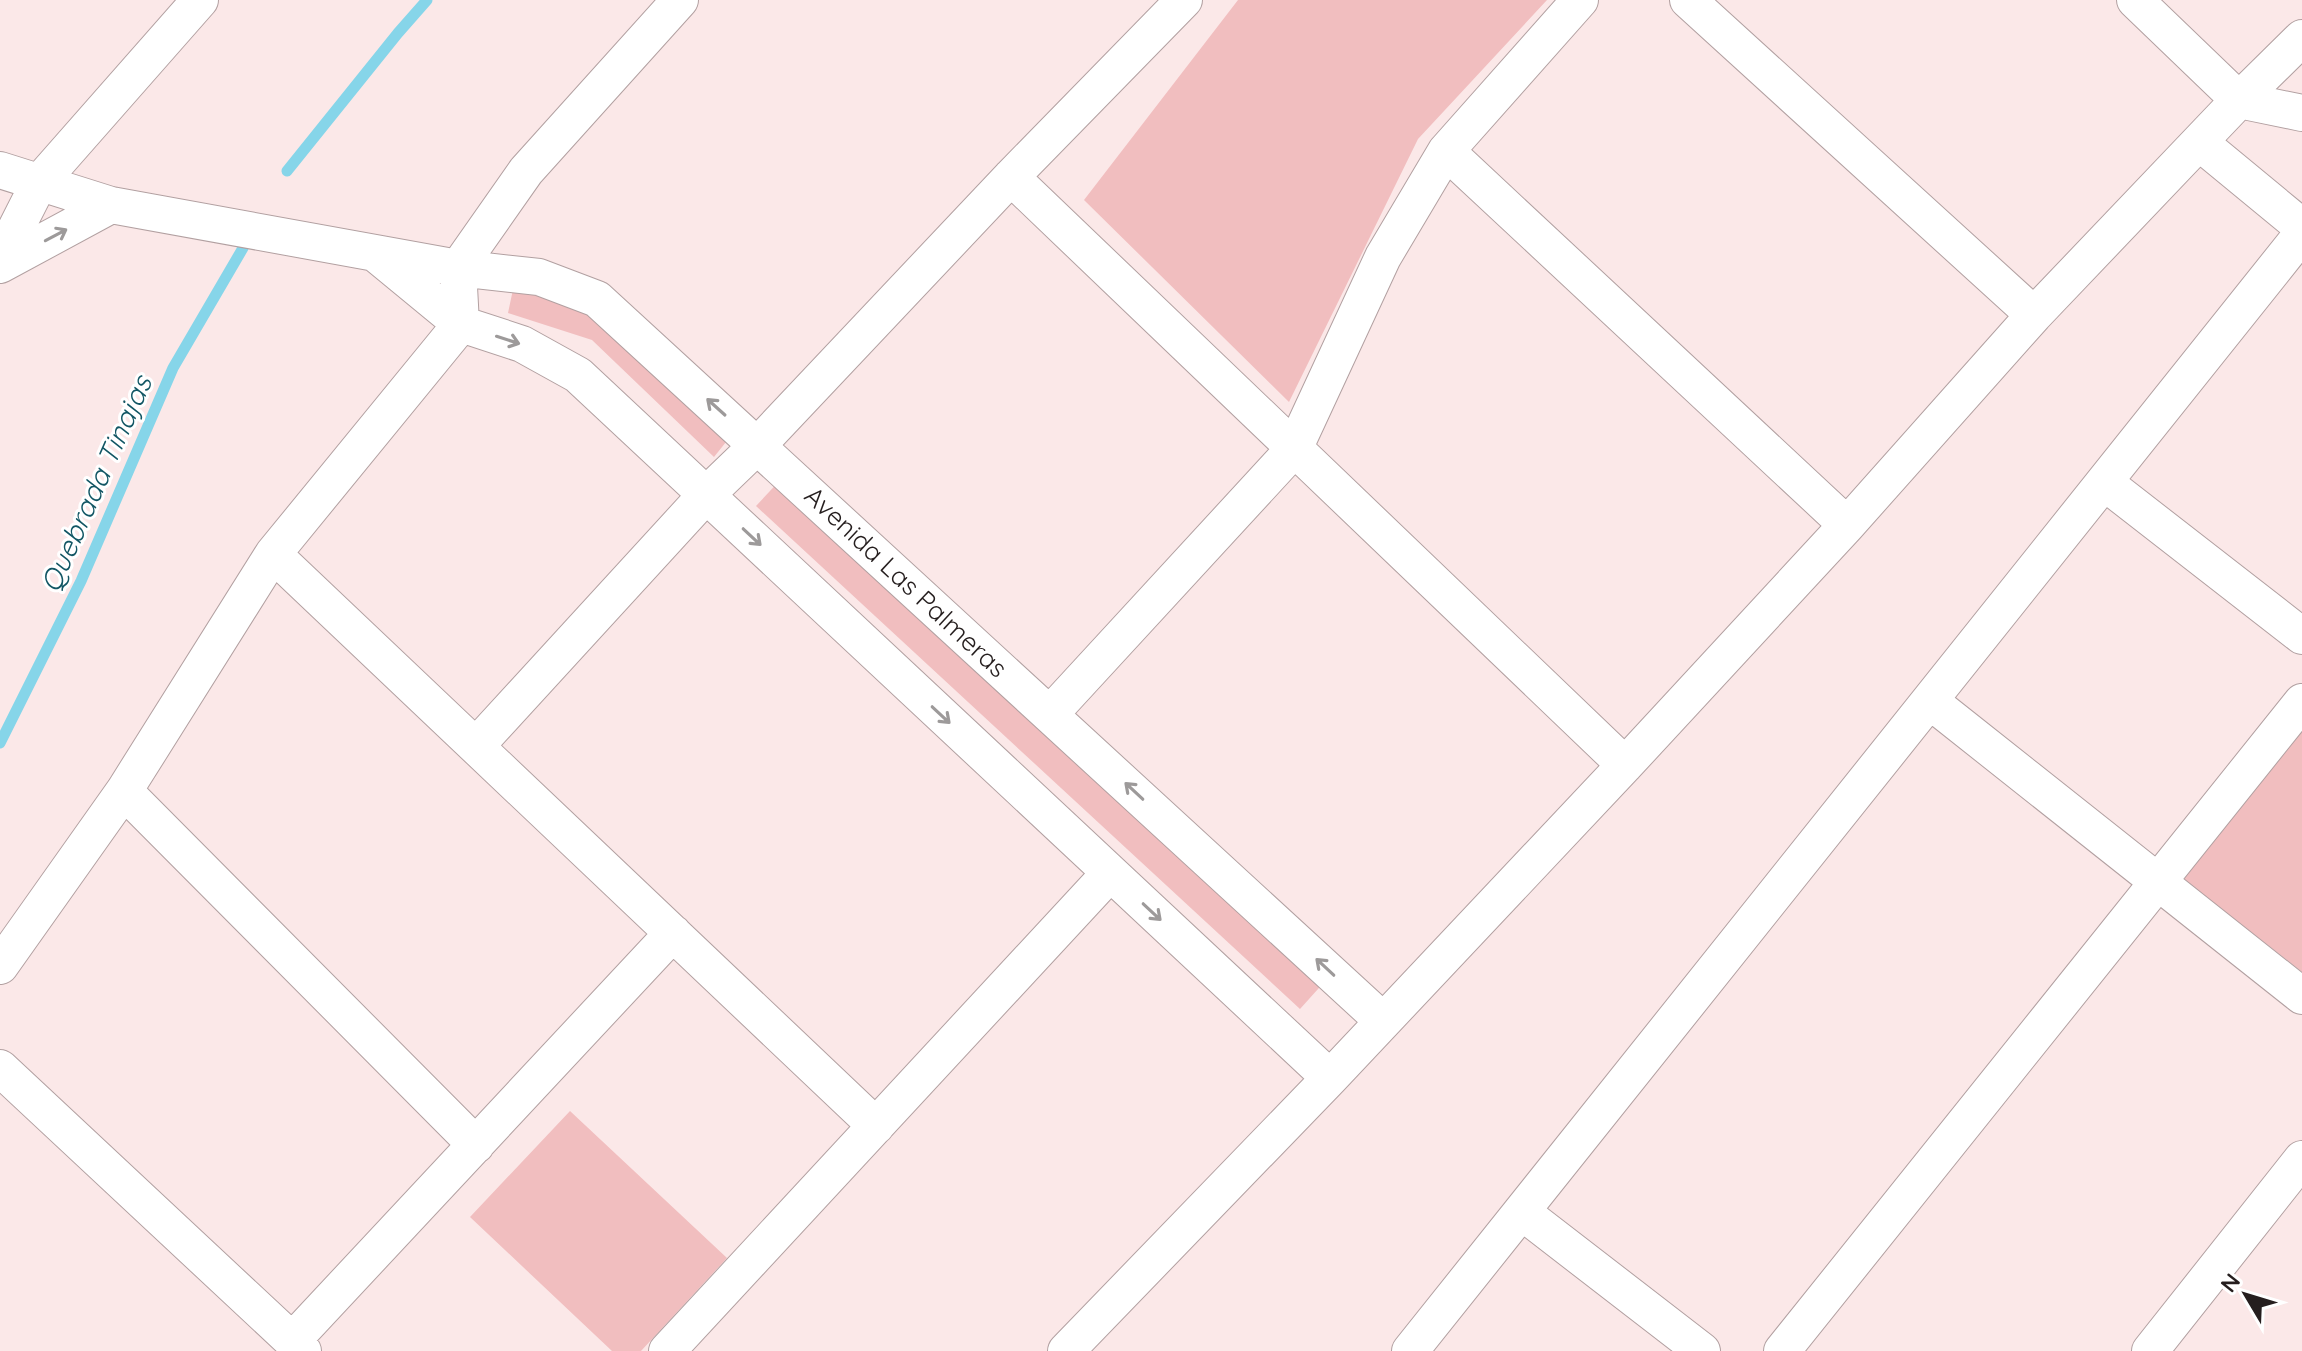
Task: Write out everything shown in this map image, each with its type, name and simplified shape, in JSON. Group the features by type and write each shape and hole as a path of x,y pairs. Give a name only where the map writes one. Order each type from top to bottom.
{"street":[{"path":"0,262 39,183 200,0"},
{"path":"0,966 124,791 273,554 461,324 458,268 526,171 680,0"},
{"path":"476,746 706,495 758,445 1011,177 1184,0"},
{"path":"1050,714 1294,449 1383,257 1446,151 1580,0"},
{"path":"1688,0 2034,315"},
{"path":"2135,0 2239,100 2302,113"},
{"path":"1066,1351 1330,1078 1625,765 1847,525 2034,315 2302,38"},
{"path":"1410,1351 2300,237 2199,142"},
{"path":"1446,151 1847,525"},
{"name":"Avenida Las Palmeras","path":"0,170 111,205 458,268 539,277 597,299 1382,1020"},
{"path":"1011,177 1625,765"},
{"path":"0,262 111,205"},
{"name":"Avenida Las Palmeras","path":"374,253 461,324 522,344 578,375 1330,1078"},
{"path":"2104,482 2302,636"},
{"path":"273,554 876,1126"},
{"path":"1930,701 2302,996"},
{"path":"1782,1351 2302,702"},
{"path":"124,791 476,1145"},
{"path":"667,1351 1110,873"},
{"path":"0,1068 298,1346 476,1145 673,933"},
{"path":"2150,1351 2302,1159"},
{"path":"1522,1212 1702,1351"}],"shaded area":[{"path":"1238,0 1547,0 1418,139 1289,402 1084,200"},
{"path":"515,280 595,308 734,432 714,457 592,340 508,313"},
{"path":"784,476 1327,979 1300,1009 756,506"},
{"path":"2302,715 2302,972 2178,875"},
{"path":"570,1111 727,1258 641,1351 612,1351 470,1217"}],"waterway":[{"name":"Quebrada Tinajas","path":"287,171 427,0"},
{"name":"Quebrada Tinajas","path":"0,743 81,581 173,368 243,248"}]}
